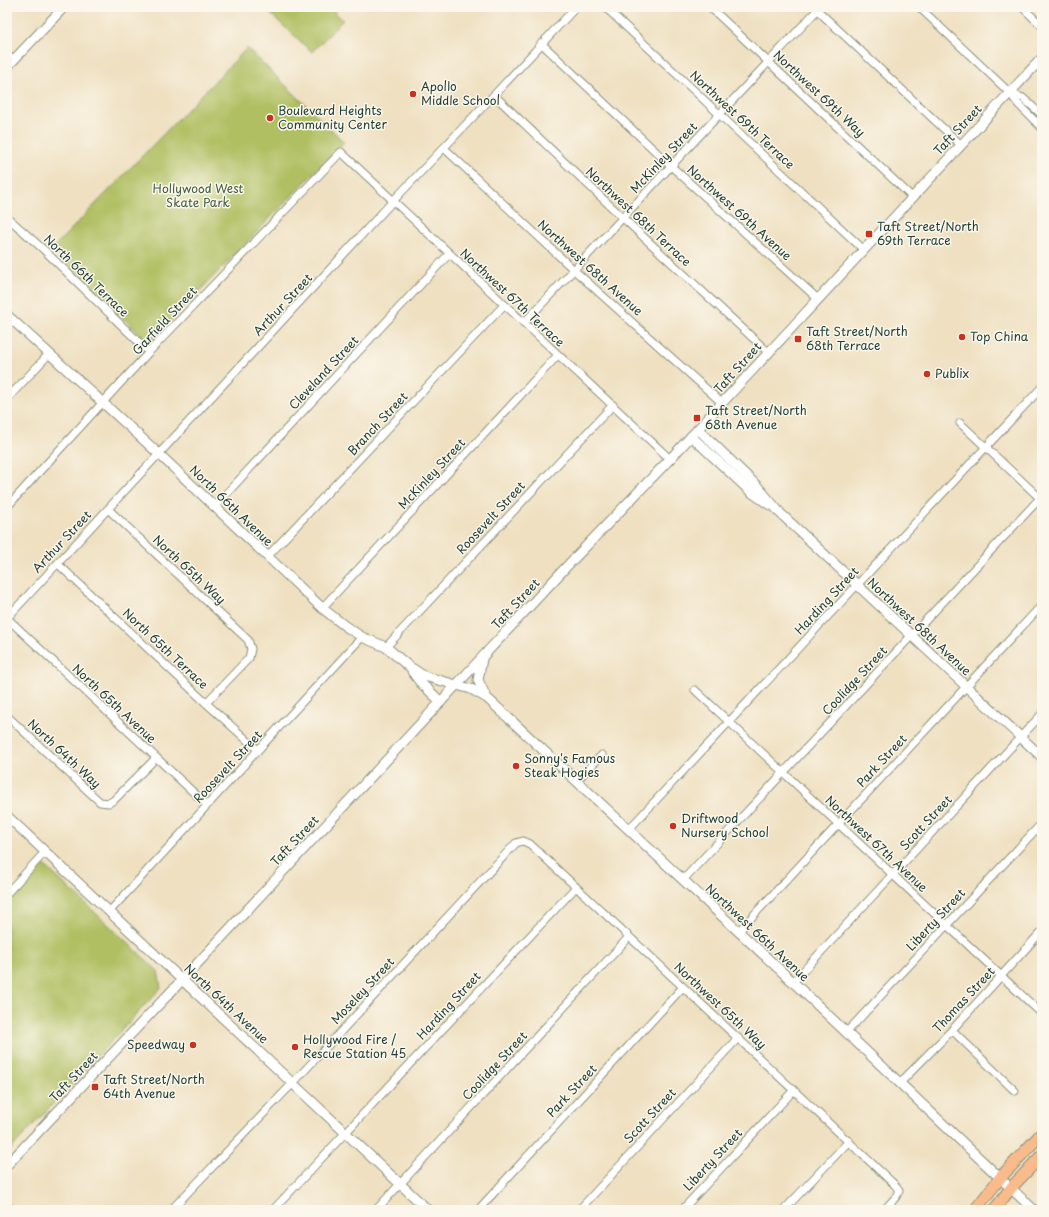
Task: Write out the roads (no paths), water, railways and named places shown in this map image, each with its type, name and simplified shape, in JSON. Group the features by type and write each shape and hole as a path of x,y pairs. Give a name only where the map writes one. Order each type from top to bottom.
{"main road":[{"path":"975,1210 1000,1178 1042,1132"},
{"path":"994,1210 1011,1188 1042,1155"}],"street":[{"path":"7,67 64,7"},
{"name":"Arthur Street","path":"7,618 393,201 576,7"},
{"name":"Northwest 69th Terrace","path":"605,7 864,250"},
{"name":"Northwest 69th Way","path":"710,7 912,197"},
{"path":"919,7 1010,93 1018,104 1042,128"},
{"path":"1022,7 1042,26"},
{"path":"817,8 961,145"},
{"name":"McKinley Street","path":"524,323 672,166 817,8"},
{"name":"Northwest 69th Avenue","path":"541,43 672,166 818,299"},
{"name":"Taft Street","path":"7,1165 182,980 568,565 670,459 1042,58"},
{"path":"1010,93 1023,98 1042,115"},
{"name":"Northwest 68th Terrace","path":"494,95 623,218 768,352"},
{"name":"Northwest 68th Avenue","path":"444,148 574,270 722,403"},
{"name":"Northwest 67th Terrace","path":"341,152 670,459"},
{"name":"Garfield Street","path":"7,507 149,352 341,152"},
{"name":"North 66th Terrace","path":"7,217 44,250 149,352"},
{"name":"Cleveland Street","path":"214,507 449,254"},
{"name":"Branch Street","path":"267,558 504,305"},
{"name":"North 66th Avenue","path":"7,315 159,454 267,558 322,608 362,637 386,647 407,665 424,676 457,685"},
{"path":"7,399 49,354"},
{"name":"McKinley Street","path":"322,608 558,355"},
{"name":"Harding Street","path":"629,830 1042,388"},
{"name":"Roosevelt Street","path":"386,647 613,405"},
{"path":"960,424 1041,498"},
{"name":"Northwest 68th Avenue","path":"698,429 757,486 780,513 1042,757"},
{"name":"Northwest 68th Avenue","path":"691,436 751,492 780,513"},
{"name":"Coolidge Street","path":"683,880 1041,498"},
{"name":"North 65th Way","path":"108,509 248,640 251,649 249,658 206,703"},
{"name":"North 65th Terrace","path":"58,564 258,750"},
{"name":"Park Street","path":"738,932 1042,605"},
{"name":"North 65th Avenue","path":"7,618 207,805"},
{"name":"Roosevelt Street","path":"110,911 362,637"},
{"path":"482,657 478,680 487,698"},
{"path":"407,665 420,682 441,702"},
{"name":"Northwest 66th Avenue","path":"457,685 471,689 487,698 793,982 1034,1210"},
{"name":"Northwest 67th Avenue","path":"695,690 1042,1014"},
{"name":"Scott Street","path":"793,982 1042,714"},
{"name":"North 64th Way","path":"7,716 100,802 108,803 114,800 156,758"},
{"path":"576,781 602,754"},
{"name":"North 64th Avenue","path":"7,816 428,1210"},
{"name":"Liberty Street","path":"846,1033 1042,823"},
{"name":"Northwest 65th Way","path":"523,841 530,844 899,1190 896,1197 884,1210"},
{"name":"Moseley Street","path":"171,1210 293,1083 516,843 523,841"},
{"path":"7,893 45,852"},
{"name":"Harding Street","path":"273,1210 576,887"},
{"name":"Thomas Street","path":"900,1084 952,1030 1042,931"},
{"name":"Coolidge Street","path":"376,1210 629,937"},
{"name":"Park Street","path":"478,1210 683,987"},
{"path":"952,1030 1015,1091"},
{"name":"Scott Street","path":"579,1210 738,1038"},
{"name":"Liberty Street","path":"682,1210 794,1090"},
{"path":"784,1210 848,1141"}],"place":[{"name":"Apollo Middle School","path":"413,94"},
{"name":"Boulevard Heights Community Center","path":"270,118"},
{"name":"Taft Street/North 69th Terrace","path":"869,234"},
{"name":"Top China","path":"962,337"},
{"name":"Taft Street/North 68th Terrace","path":"798,339"},
{"name":"Publix","path":"927,374"},
{"name":"Taft Street/North 68th Avenue","path":"697,418"},
{"name":"Sonny's Famous Steak Hogies","path":"516,766"},
{"name":"Driftwood Nursery School","path":"673,826"},
{"name":"Speedway","path":"193,1045"},
{"name":"Hollywood Fire / Rescue Station 45","path":"295,1047"},
{"name":"Taft Street/North 64th Avenue","path":"95,1087"}],"park label":[{"name":"Hollywood West Skate Park","path":"198,196"}]}
